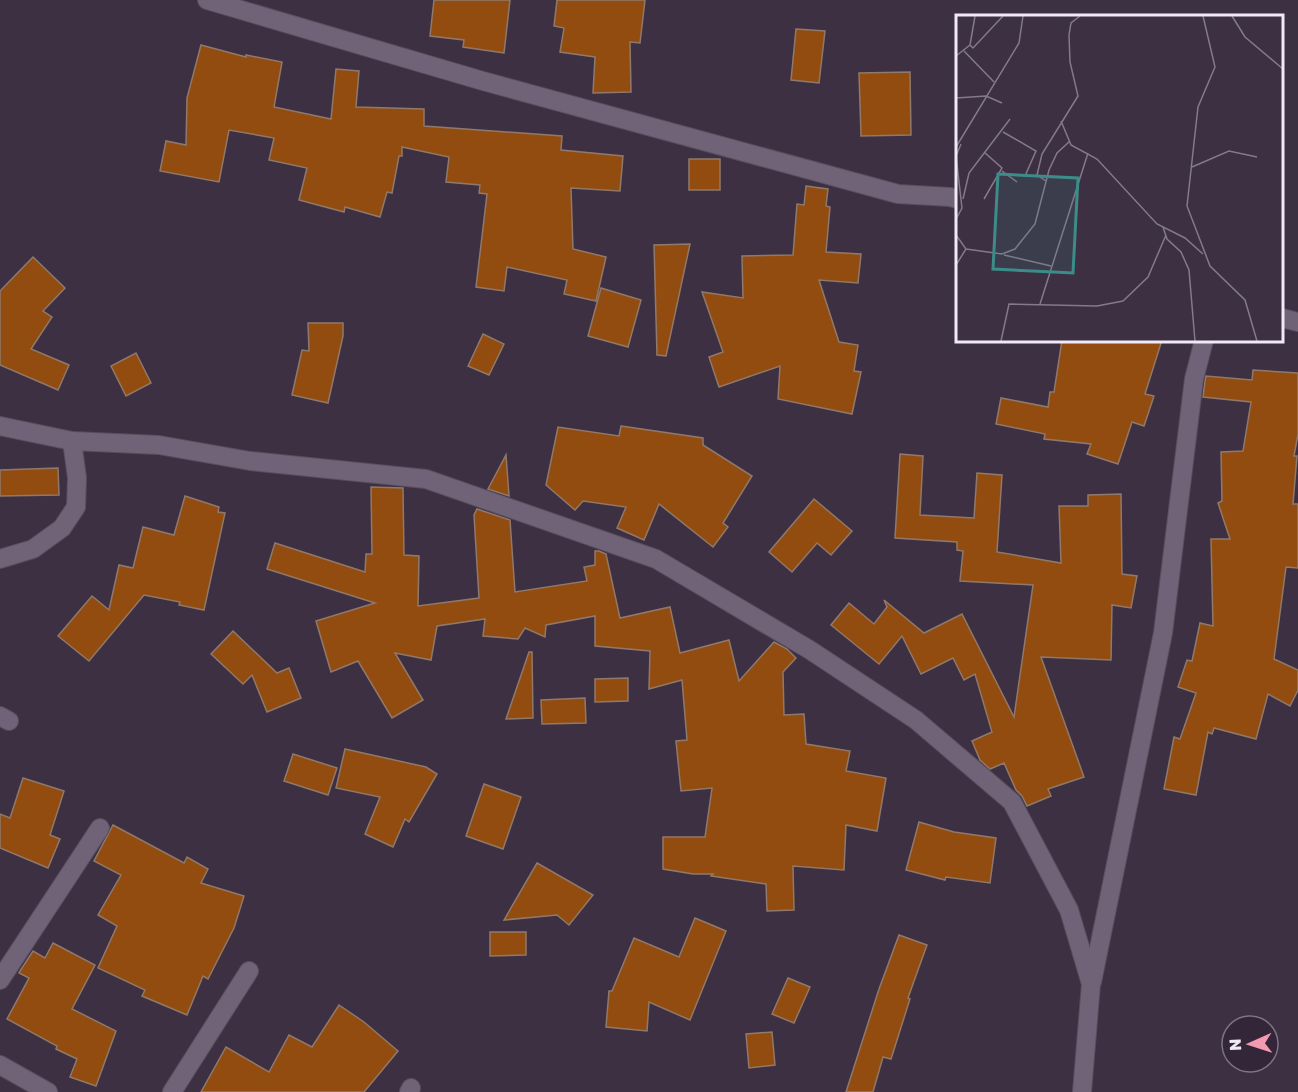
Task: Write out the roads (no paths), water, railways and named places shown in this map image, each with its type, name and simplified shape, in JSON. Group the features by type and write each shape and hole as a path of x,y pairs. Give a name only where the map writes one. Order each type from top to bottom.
{"street":[{"path":"207,0 483,81 898,194 956,199"},
{"path":"1283,318 1298,322"},
{"path":"1082,1092 1091,984 1163,633 1194,379 1203,342"},
{"path":"0,426 72,441 159,445 250,461 426,479 656,559 810,650 916,720 1012,802 1069,910 1091,984"},
{"path":"0,560 33,549 62,528 76,507 77,478 72,441"},
{"path":"0,981 100,828"},
{"path":"172,1092 249,971"},
{"path":"0,1065 48,1092"}]}
